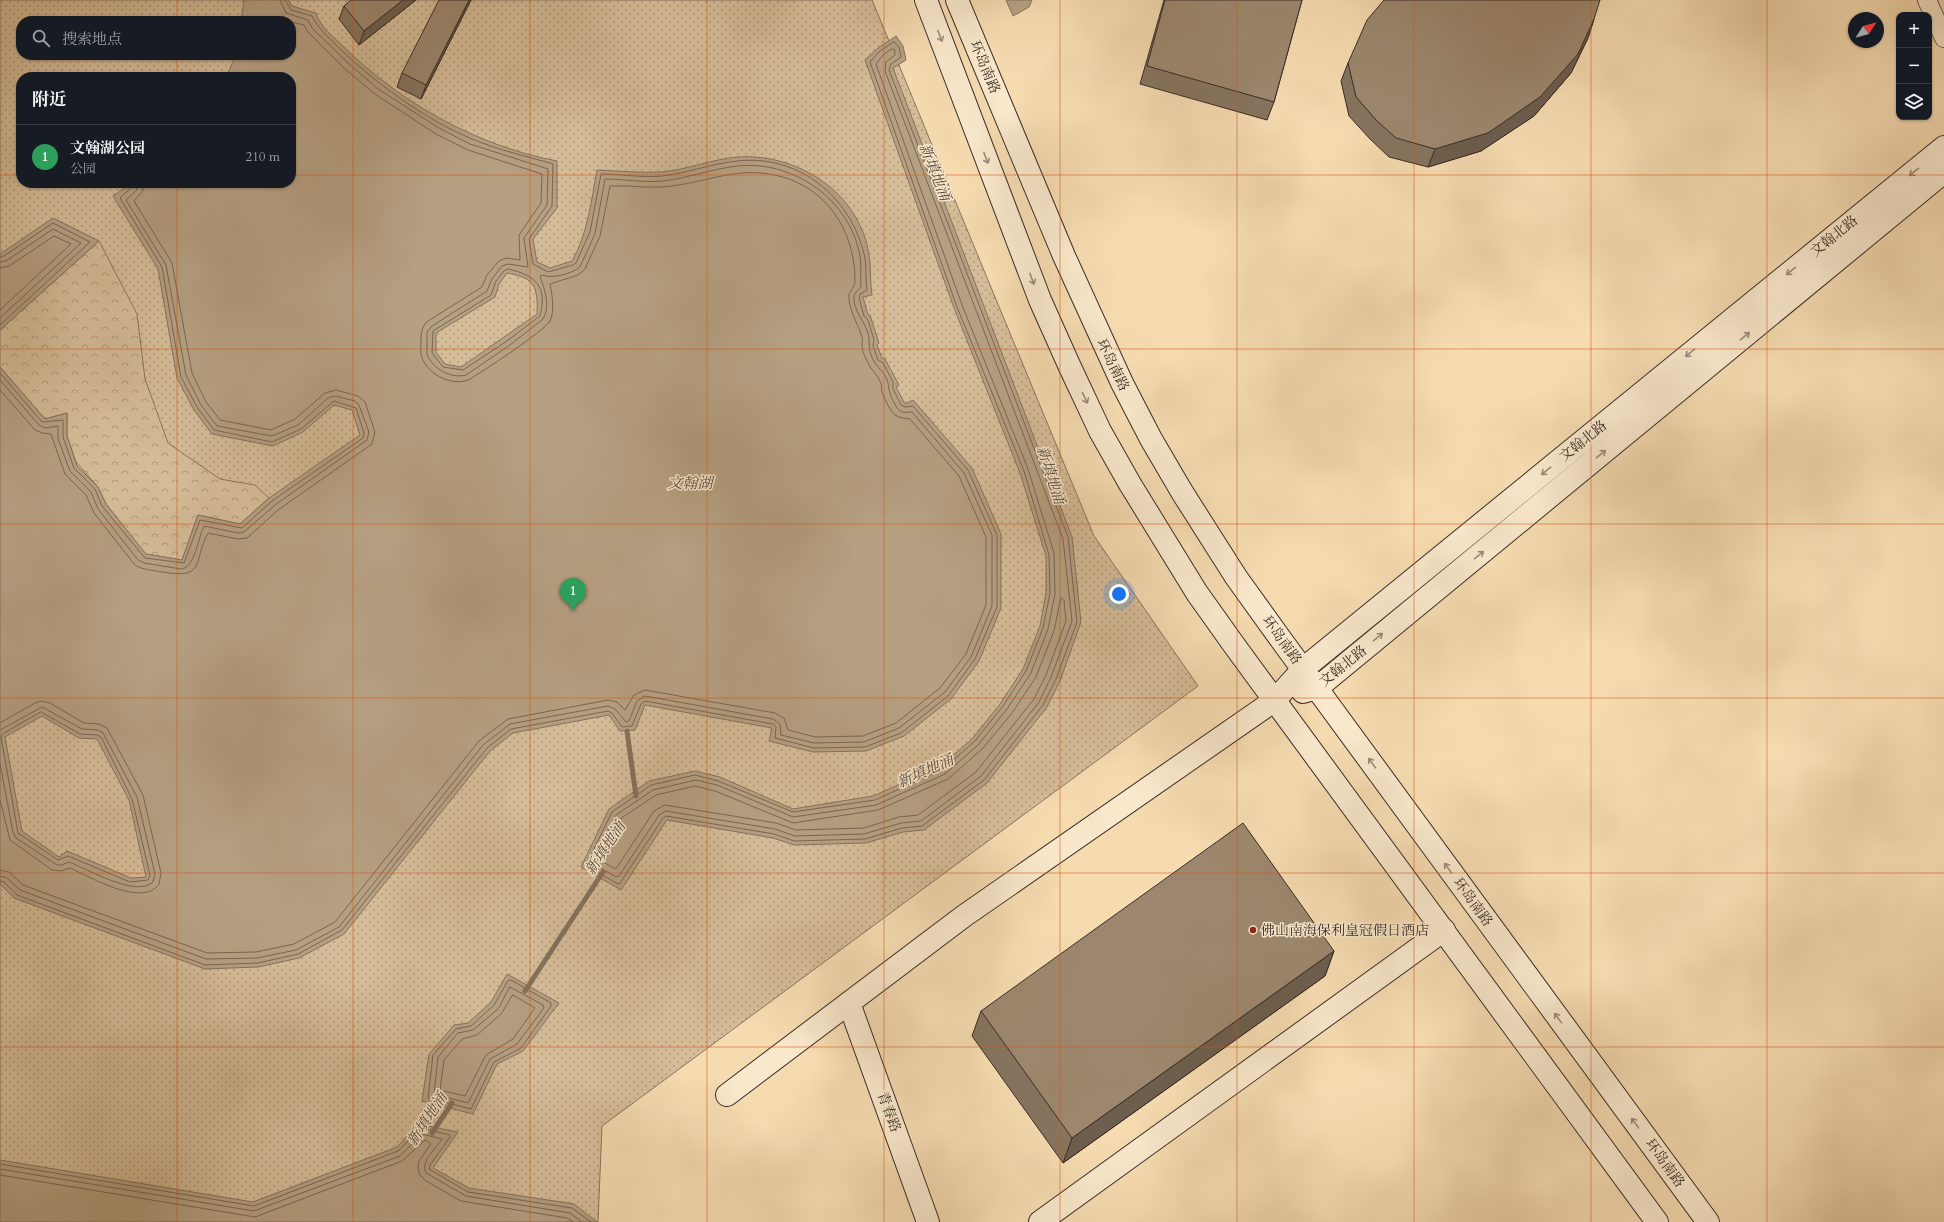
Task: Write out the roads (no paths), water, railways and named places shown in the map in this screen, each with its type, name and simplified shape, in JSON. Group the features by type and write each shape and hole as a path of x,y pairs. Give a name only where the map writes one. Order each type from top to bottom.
{"street":[{"path":"926,0 1040,300 1100,431 1130,484 1197,593 1657,1222"},
{"name":"环岛南路","path":"957,0 1082,299 1129,397 1151,439 1178,485 1236,576 1708,1222"},
{"path":"1927,0 1944,38"},
{"name":"文翰北路","path":"1275,700 1303,669 1944,147"},
{"name":"文翰北路","path":"1275,700 1317,688 1944,172"},
{"path":"727,1095 964,916 1275,700"},
{"path":"1040,1222 1444,930"},
{"name":"青春路","path":"849,1003 928,1222"}],"water":[{"name":"文翰湖","path":"244,0 288,0 292,6 316,13 328,32 367,68 416,104 443,120 499,145 557,161 557,208 533,239 537,262 550,268 572,261 582,239 597,170 661,172 728,158 760,158 783,162 803,170 823,181 839,196 853,213 863,233 869,255 872,295 863,297 879,343 877,345 882,358 885,359 899,385 896,387 905,404 913,400 972,468 1001,534 1001,608 979,661 951,699 904,736 866,751 813,752 769,741 772,728 645,705 635,730 620,731 609,715 513,733 490,751 344,934 299,958 258,967 205,969 14,898 0,884 0,367 45,419 67,413 67,436 77,466 98,487 106,504 146,554 182,560 198,515 240,524 269,498 360,435 352,410 334,405 303,432 273,446 212,434 194,410 177,378 158,269 113,196 125,188 296,188 296,72 228,72 234,60 296,60 296,16 242,16","holes":["507,273 524,278 533,285 537,296 537,314 461,367 445,364 436,352 436,333 495,297 499,284","42,716 79,738 97,739 129,800 146,877 131,878 67,851 59,857 22,831 5,737"]},
{"path":"1006,0 1032,0 1029,7 1013,16"},
{"path":"896,36 903,46 906,60 893,68 1072,537 1081,622 1060,681 1047,707 987,783 924,830 903,832 866,843 794,845 773,838 667,820 621,890 581,867 609,809 649,781 695,771 720,777 793,809 873,796 941,766 972,739 1000,704 1023,669 1040,626 1046,593 1046,556 1020,473 954,308 865,60 878,48"},
{"path":"53,218 99,241 0,330 0,254"},
{"path":"507,974 559,1003 523,1051 497,1064 473,1114 422,1101 429,1054 454,1025 468,1023 491,1002"},
{"path":"418,1124 458,1132 433,1168 469,1188 574,1204 597,1222 0,1222 0,1160 253,1202 397,1147"}],"waterway":[{"path":"627,731 636,796"},
{"name":"新填地涌","path":"525,991 603,872"},
{"name":"新填地涌","path":"432,1133 452,1103"}],"place":[{"name":"文翰湖公园","path":"573,611"},
{"name":"佛山南海保利皇冠假日酒店","path":"1253,930"}]}
